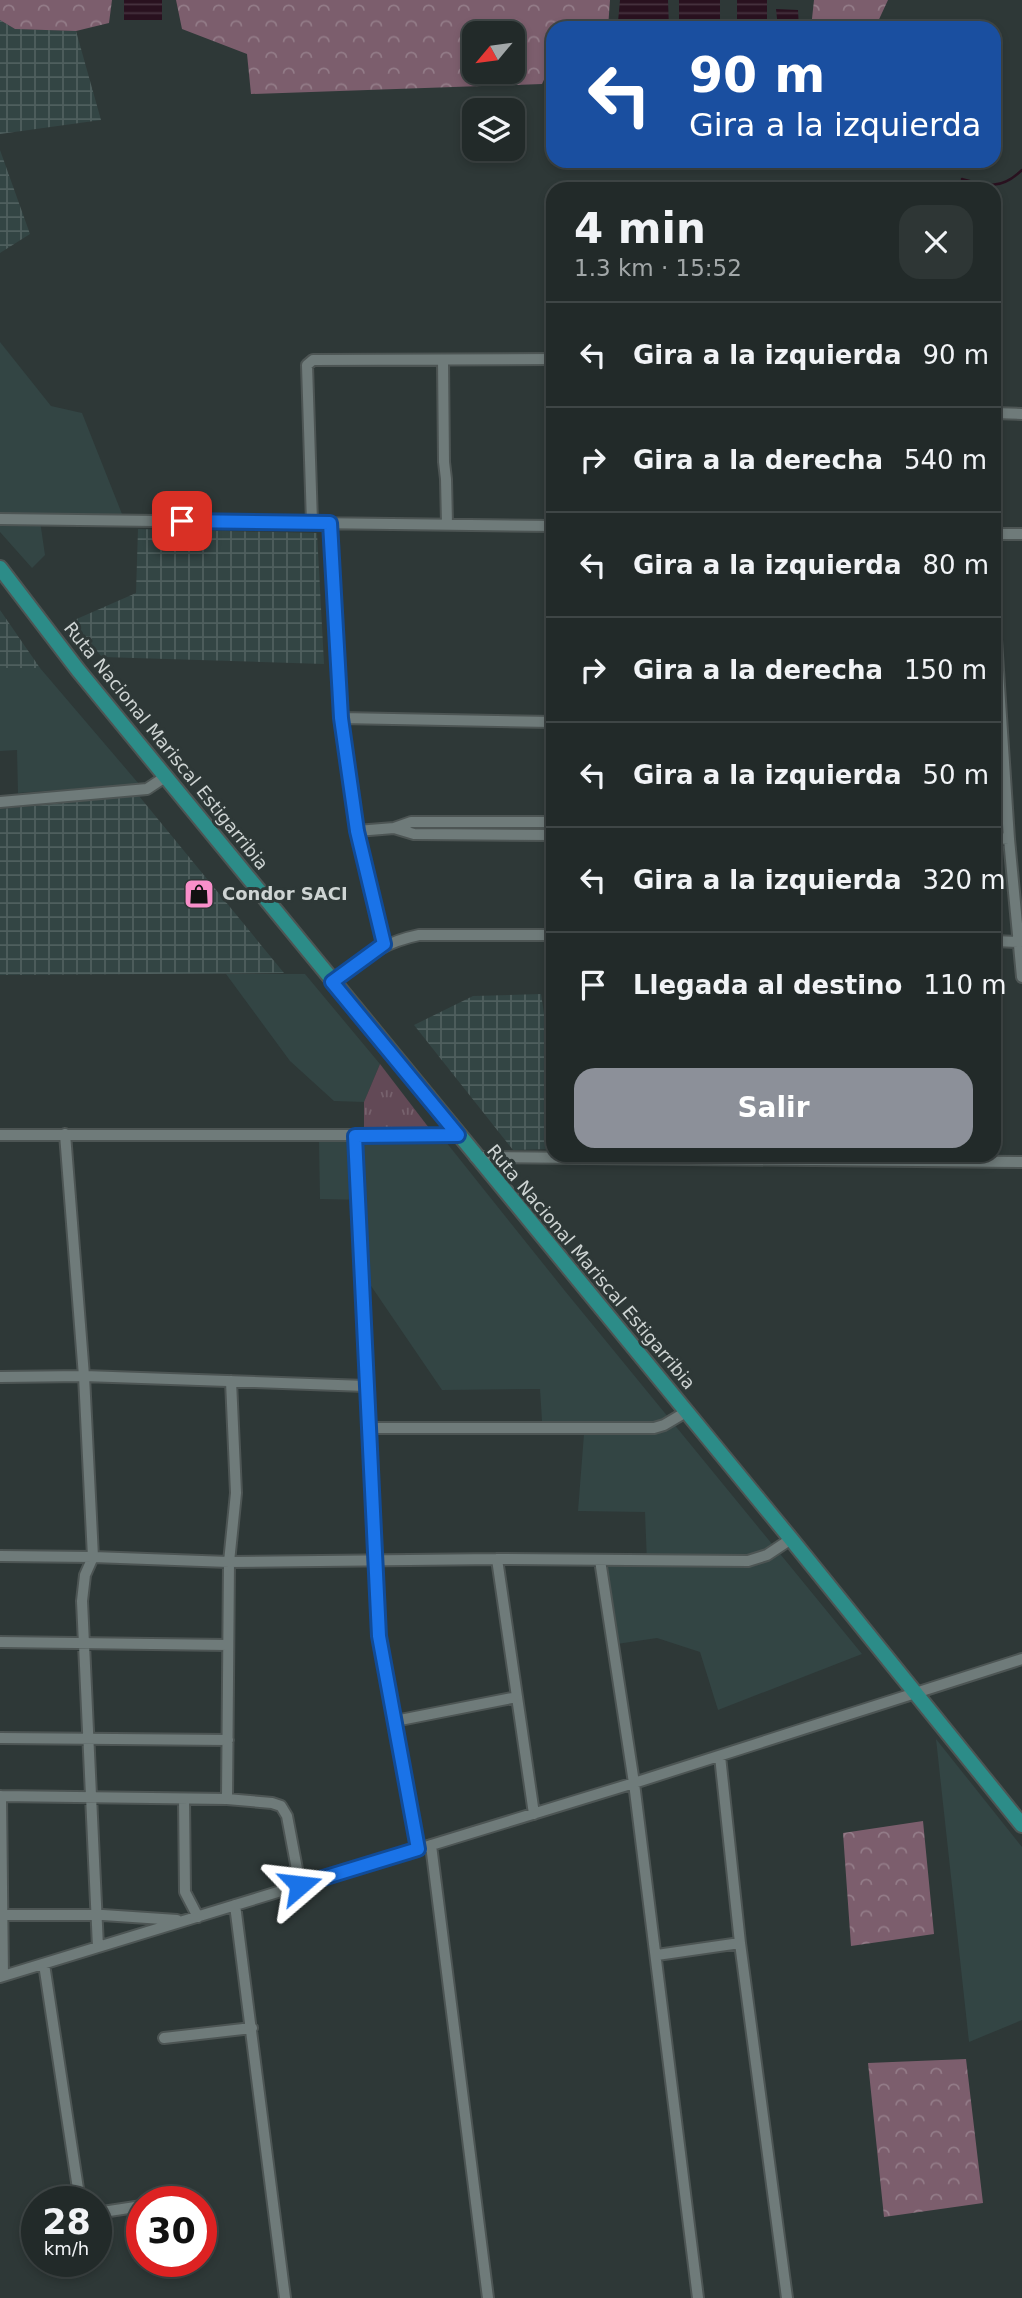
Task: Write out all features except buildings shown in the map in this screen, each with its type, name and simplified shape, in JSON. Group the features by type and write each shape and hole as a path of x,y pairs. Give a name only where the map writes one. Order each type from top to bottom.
{"main road":[{"name":"Ruta Nacional Mariscal Estigarribia","path":"0,568 78,670 791,1539 1022,1825"}],"street":[{"path":"312,523 307,365 313,360 546,359"},
{"path":"443,360 447,524"},
{"path":"1001,413 1022,414"},
{"path":"0,519 546,526"},
{"path":"330,523 341,718 357,831 384,944"},
{"path":"1001,534 1022,534"},
{"path":"1001,716 1022,977"},
{"path":"341,718 546,722"},
{"path":"0,802 147,789 165,777"},
{"path":"357,831 394,828 411,822 546,822"},
{"path":"394,828 414,834 546,835"},
{"path":"1001,838 1009,839"},
{"path":"332,982 384,944 419,935 546,935"},
{"path":"1001,941 1019,942"},
{"path":"65,1134 84,1376 93,1557 85,1575 82,1601 98,1947"},
{"path":"0,1135 458,1135"},
{"path":"355,1136 379,1636 418,1849"},
{"path":"475,1157 546,1158"},
{"path":"1001,1162 1022,1162"},
{"path":"0,1377 84,1376 366,1386"},
{"path":"227,1799 229,1562 236,1493 231,1381"},
{"path":"368,1428 654,1428 686,1412"},
{"path":"0,1556 229,1562 496,1559 748,1561 766,1555 791,1539"},
{"path":"496,1559 534,1814"},
{"path":"600,1560 657,1955 698,2298"},
{"path":"0,1642 228,1645"},
{"path":"300,1885 287,1816 281,1806 272,1802 0,1796 1,1977 634,1783 1022,1659"},
{"path":"395,1721 517,1697"},
{"path":"0,1738 228,1740"},
{"path":"720,1756 740,1943 786,2298"},
{"path":"184,1799 185,1892 192,1918"},
{"path":"431,1845 488,2298"},
{"path":"235,1905 285,2298"},
{"path":"1,1915 192,1918"},
{"path":"657,1955 740,1943"},
{"path":"44,1964 78,2186"},
{"path":"164,2038 252,2028"}],"shaded area":[{"path":"124,0 162,0 162,20 124,20"},
{"path":"620,0 668,0 669,21 618,21"},
{"path":"679,0 720,0 720,21 679,21"},
{"path":"737,0 767,0 767,21 737,21"},
{"path":"776,9 798,10 799,21 777,21"},
{"path":"0,20 15,29 76,31 101,120 0,134"},
{"path":"0,150 30,234 0,253"},
{"path":"0,342 51,406 82,413 122,514 39,514 45,555 32,568 0,532"},
{"path":"138,529 317,533 324,664 102,657 72,621 136,593"},
{"path":"0,610 40,668 0,668"},
{"path":"0,668 40,668 139,784 18,793 17,750 0,751"},
{"path":"139,796 284,973 0,975 0,809"},
{"path":"226,974 305,974 380,1064 364,1102 334,1101 290,1061"},
{"path":"541,994 546,1026 546,1149 513,1150 414,1025 473,996"},
{"path":"319,1142 446,1142 862,1654 718,1710 700,1652 657,1638 617,1644 605,1563 647,1563 645,1512 578,1511 585,1421 542,1421 540,1389 442,1390 367,1280 365,1200 320,1199"},
{"path":"936,1739 1022,1847 1022,2020 969,2042"}],"green space":[{"path":"0,0 112,0 109,23 76,31 15,29 0,20"},
{"path":"176,0 610,0 608,21 546,21 546,75 542,84 251,94 247,54 182,29"},
{"path":"814,0 888,0 878,21 812,21"},
{"path":"380,1064 429,1128 364,1128 364,1102"},
{"path":"923,1821 934,1934 851,1946 843,1833"},
{"path":"966,2059 983,2203 884,2217 868,2063"}],"waterway":[{"path":"1001,183 1022,170"},
{"path":"962,179 975,182"}],"place":[{"name":"Condor SACI","path":"199,894"}],"route":[{"path":"182,521 330,523 341,718 357,831 384,944 332,982 458,1135 355,1136 379,1636 418,1849 300,1885"}]}
